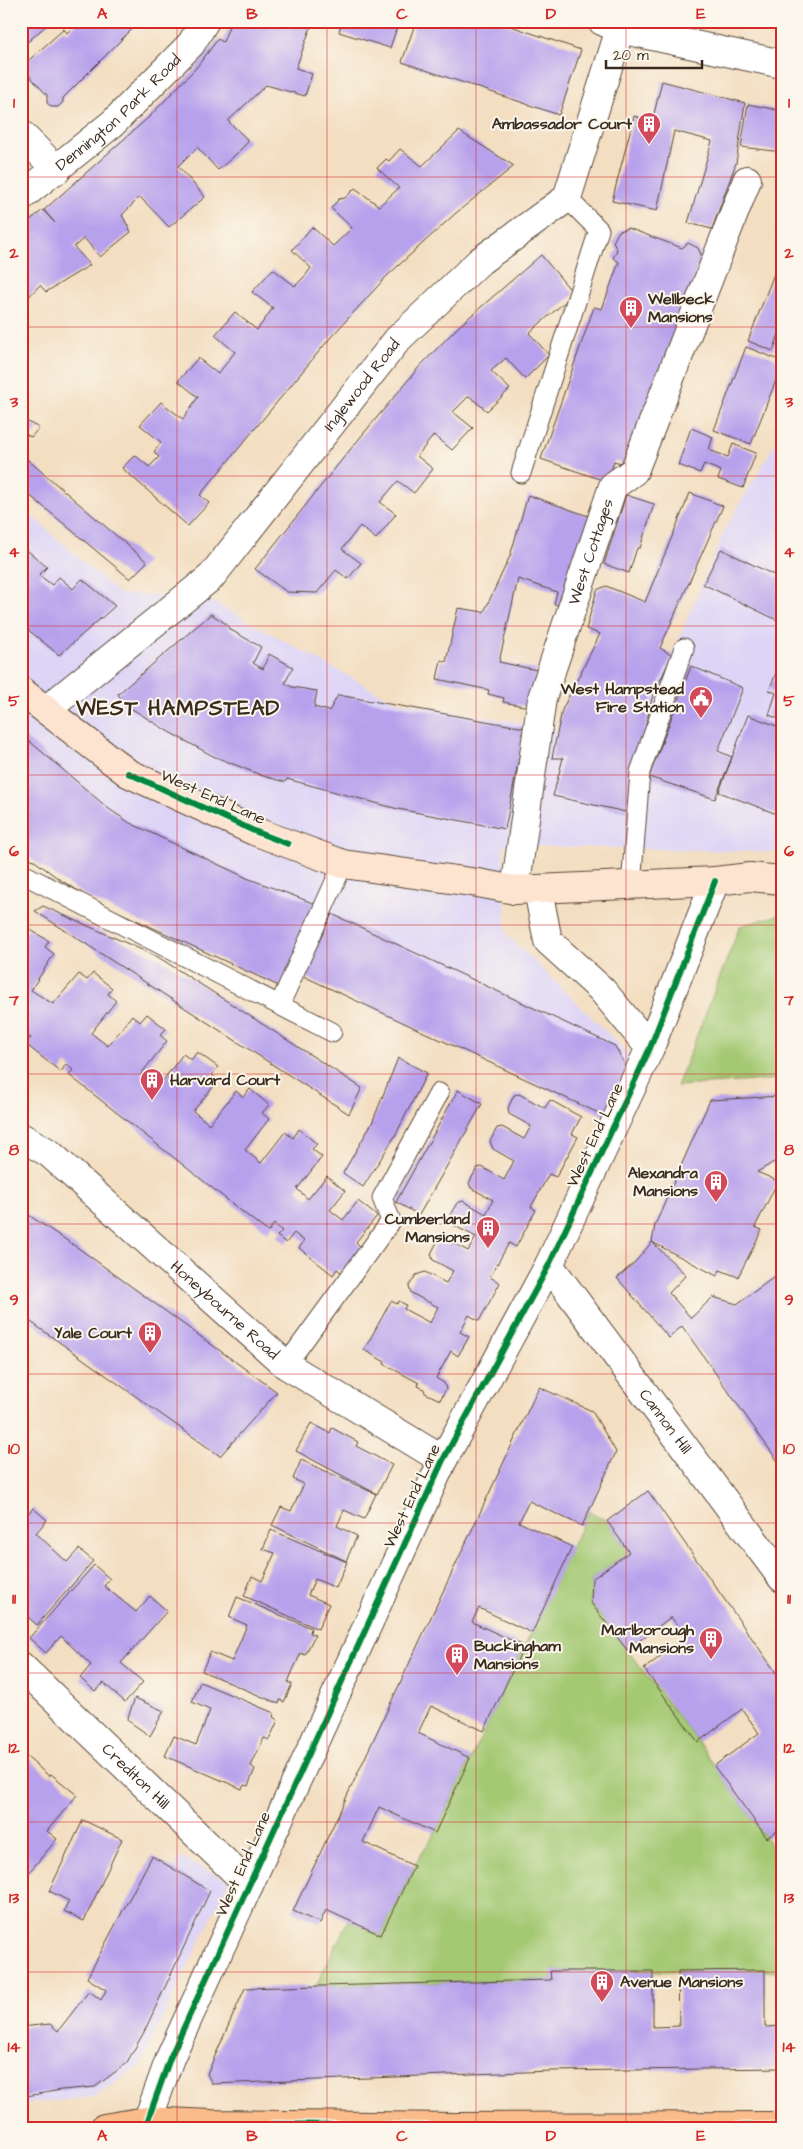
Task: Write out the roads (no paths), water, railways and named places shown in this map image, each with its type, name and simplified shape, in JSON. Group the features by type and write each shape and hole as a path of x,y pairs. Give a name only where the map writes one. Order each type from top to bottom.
{"highway":[{"path":"104,2128 146,2124 782,2126"}],"main road":[{"name":"West End Lane","path":"21,691 128,773 254,831 343,864 526,890 631,886 750,877 782,880"}],"street":[{"name":"Dennington Park Road","path":"21,197 58,170 113,123 191,44 205,21"},
{"path":"567,198 611,25 782,64"},
{"path":"21,134 58,170"},
{"name":"West Cottages","path":"526,890 542,698 613,486 634,471 747,180"},
{"name":"Inglewood Road","path":"46,710 212,576 398,339 480,261 567,198"},
{"name":"West End Lane","path":"146,2124 162,2085 170,2058 443,1460 549,1265 650,1048 715,881"},
{"path":"526,890 548,941 602,990 650,1048"},
{"name":"Honeybourne Road","path":"21,1138 48,1153 286,1365 443,1460"},
{"name":"Cannon Hill","path":"549,1265 782,1578"},
{"name":"Crediton Hill","path":"21,1666 249,1885"}],"lane":[{"path":"521,473 599,230 567,198"},
{"path":"631,886 640,772 684,648"},
{"path":"280,1004 343,864"},
{"path":"21,873 332,1032"},
{"path":"286,1365 391,1221 382,1198 439,1093"}],"place":[{"name":"Ambassador Court","path":"649,145"},
{"name":"Wellbeck Mansions","path":"631,329"},
{"name":"West Hampstead Fire Station","path":"701,719"},
{"name":"Harvard Court","path":"152,1101"},
{"name":"Alexandra Mansions","path":"716,1203"},
{"name":"Cumberland Mansions","path":"488,1249"},
{"name":"Yale Court","path":"150,1354"},
{"name":"Marlborough Mansions","path":"711,1660"},
{"name":"Buckingham Mansions","path":"457,1676"},
{"name":"Avenue Mansions","path":"602,2003"}],"district":[{"name":"WEST HAMPSTEAD","path":"178,708"}]}
